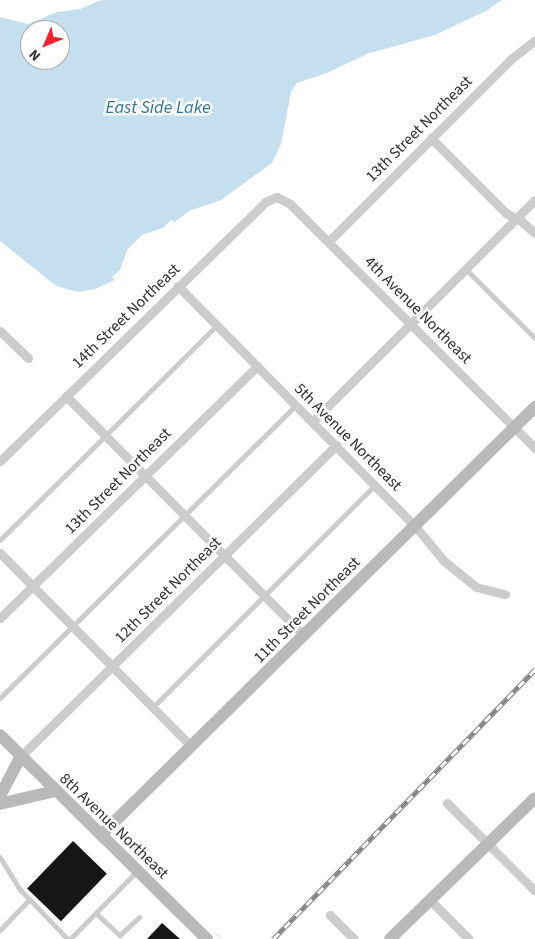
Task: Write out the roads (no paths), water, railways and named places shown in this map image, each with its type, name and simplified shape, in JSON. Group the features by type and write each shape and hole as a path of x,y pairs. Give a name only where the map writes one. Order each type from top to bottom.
{"street":[{"name":"13th Street Northeast","path":"328,242 510,59 535,40"},
{"path":"431,138 506,213 517,218 535,233"},
{"name":"4th Avenue Northeast","path":"277,196 290,204 535,448"},
{"name":"14th Street Northeast","path":"0,461 265,202 277,196"},
{"path":"313,421 535,200"},
{"name":"5th Avenue Northeast","path":"178,286 415,526 444,561 476,587 505,594"},
{"path":"0,330 28,358"},
{"name":"13th Street Northeast","path":"0,618 257,366"},
{"path":"66,396 304,636"},
{"name":"11th Street Northeast","path":"101,835 535,407"},
{"name":"12th Street Northeast","path":"21,756 336,445"},
{"path":"0,553 192,746"},
{"name":"8th Avenue Northeast","path":"0,735 207,939"},
{"path":"10,745 11,772"},
{"path":"0,796 21,756"},
{"path":"0,804 55,791"},
{"path":"390,939 535,798"},
{"path":"447,803 535,891"},
{"path":"430,900 469,939"},
{"path":"330,915 354,939"}],"lane":[{"path":"466,269 535,338"},
{"path":"0,540 218,326"},
{"path":"0,698 296,405"},
{"path":"153,707 375,485"},
{"path":"0,857 29,900 69,939 137,871"},
{"path":"0,930 29,900"},
{"path":"96,913 120,935 139,917"}],"water":[{"name":"East Side Lake","path":"101,0 502,0 486,11 435,35 367,54 327,73 297,83 291,92 281,144 272,163 221,200 189,211 175,222 171,220 163,228 142,235 127,250 120,270 112,277 115,280 95,289 78,292 56,286 0,241 0,17 20,22 20,70 70,70 70,20 38,20 57,12 80,9"}],"railway":[{"path":"273,939 535,670"}]}
